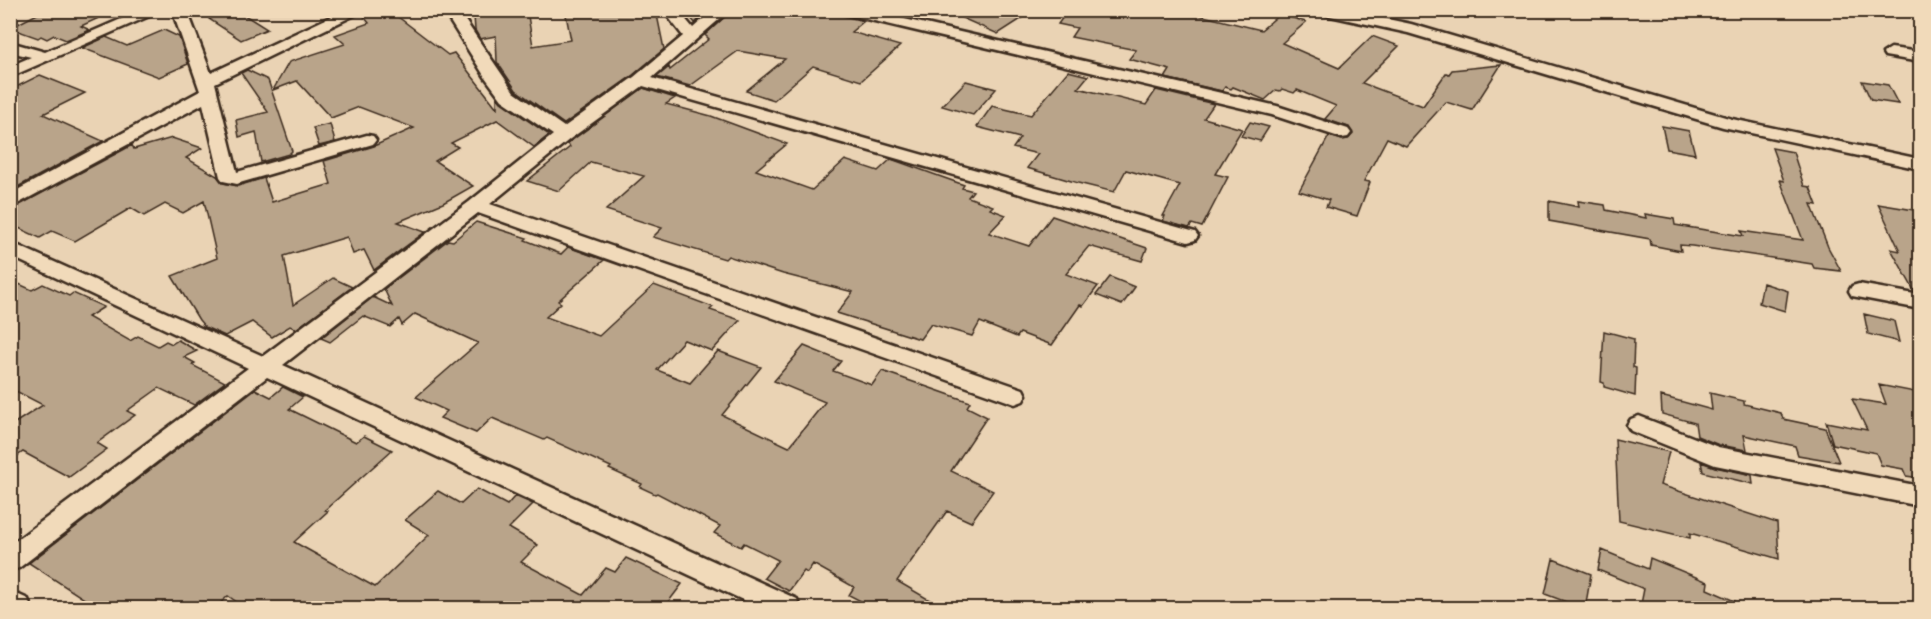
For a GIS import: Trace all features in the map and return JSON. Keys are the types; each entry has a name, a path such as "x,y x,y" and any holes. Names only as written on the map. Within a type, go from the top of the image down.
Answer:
{"street":[{"path":"10,72 43,56 156,10"},
{"path":"179,10 207,88 229,177 367,140"},
{"path":"10,201 207,88 358,10"},
{"path":"450,10 493,77 508,96 564,135"},
{"path":"670,10 691,35"},
{"path":"10,560 476,206 564,135 640,80 723,10"},
{"path":"845,10 1277,111 1342,134"},
{"path":"1321,10 1411,29 1729,123 1920,164"},
{"path":"10,47 43,56"},
{"path":"1891,53 1920,57"},
{"path":"640,80 1188,236"},
{"path":"476,206 1015,395"},
{"path":"10,248 787,609"},
{"path":"1859,291 1920,302"},
{"path":"1639,425 1715,456 1920,496"},
{"path":"10,603 18,609"}],"building":[{"path":"45,10 116,10 81,26 90,30 66,40 54,35 47,39 41,36 38,38 10,28"},
{"path":"367,10 389,10 448,55 454,53 497,108 497,97 549,135 534,147 497,120 451,143 458,147 435,161 473,186 443,203 398,222 425,232 374,270 364,250 353,254 347,237 284,256 293,305 333,278 352,287 296,329 290,326 272,337 252,322 225,336 205,327 199,320 172,276 217,258 204,201 183,213 165,204 144,216 131,208 75,241 52,231 40,238 10,224 10,210 132,145 134,149 172,138 202,148 186,158 217,176 223,183 238,186 264,178 272,202 331,184 324,161 374,146 414,128 359,107 331,118 297,81 273,90 289,62 345,44 335,35 369,23 362,14"},
{"path":"527,10 533,46 571,40 565,10 656,10 664,49 633,75 564,124 516,90 497,62 496,36 480,39 475,30 474,16"},
{"path":"684,10 709,10 695,23"},
{"path":"732,10 835,10 844,16 864,21 851,32 900,46 861,81 813,66 774,100 746,91 785,59 738,51 690,86 657,77 669,67 670,70 709,39 705,35"},
{"path":"944,10 1035,10 998,34"},
{"path":"1068,10 1201,10 1199,15 1261,30 1280,14 1306,22 1282,43 1339,68 1372,36 1399,46 1362,83 1423,106 1446,73 1449,74 1452,70 1501,65 1472,110 1446,102 1406,146 1387,138 1364,181 1370,182 1357,216 1326,207 1329,200 1299,191 1329,136 1342,140 1348,139 1353,134 1349,127 1325,119 1336,106 1297,90 1294,93 1282,89 1276,90 1265,100 1233,87 1231,89 1225,87 1222,91 1165,78 1170,70 1129,59 1136,50 1071,37 1077,28 1058,24"},
{"path":"230,11 238,16 243,14 267,29 241,40 209,19"},
{"path":"164,30 179,37 188,64 159,77 82,48 106,37 127,46"},
{"path":"247,70 268,80 292,151 289,154 261,162 256,132 239,137 236,120 268,112 241,73"},
{"path":"1068,71 1088,76 1078,88 1146,105 1156,90 1214,104 1204,118 1242,129 1215,174 1228,177 1202,227 1192,224 1189,228 1163,221 1165,216 1163,216 1180,185 1126,170 1114,192 1078,183 1027,168 1038,154 1013,148 1020,138 977,127 992,106 1031,115"},
{"path":"40,75 85,93 43,114 103,141 10,191 10,90"},
{"path":"966,81 996,89 973,115 942,106"},
{"path":"1862,81 1888,85 1898,104 1871,100"},
{"path":"643,88 675,98 666,104 711,116 787,144 756,170 812,190 845,160 878,171 891,159 964,185 962,188 973,191 968,197 993,206 990,209 1006,215 989,233 1029,246 1052,216 1147,248 1142,261 1089,246 1066,274 1098,286 1083,306 1080,305 1052,345 1020,333 1017,337 980,322 972,336 931,324 920,339 837,313 853,292 783,274 728,256 725,259 653,237 662,228 606,210 644,176 591,162 559,191 527,181 570,147 568,143"},
{"path":"1250,122 1269,127 1260,141 1241,136"},
{"path":"330,124 335,142 319,146 313,128"},
{"path":"1662,126 1689,131 1695,154 1667,149"},
{"path":"1772,148 1793,152 1804,186 1810,187 1817,205 1811,204 1828,247 1841,271 1814,268 1812,264 1692,246 1680,245 1681,251 1651,245 1650,239 1549,221 1549,201 1579,207 1578,201 1605,205 1606,210 1646,218 1645,214 1674,219 1675,225 1743,236 1741,231 1803,240 1780,180 1784,181"},
{"path":"1878,204 1920,211 1920,293 1915,292 1891,249 1900,251"},
{"path":"476,222 527,238 525,240 561,254 568,247 604,260 558,301 561,303 546,317 599,336 654,285 713,307 710,310 740,320 712,351 684,340 657,370 690,383 718,351 761,367 722,415 789,447 825,402 774,381 804,346 841,361 833,371 872,385 882,371 970,402 967,407 987,417 951,471 993,491 971,522 947,511 897,581 945,609 876,609 849,595 854,587 813,564 807,573 804,571 789,591 764,578 778,560 744,543 741,547 714,533 720,526 657,493 640,487 642,484 609,469 611,467 547,438 544,440 492,418 476,433 440,418 447,411 416,397 478,343 415,314 402,325 399,319 390,327 363,316 330,342 321,338 373,297 392,306 384,289 448,240 453,241"},
{"path":"1110,277 1135,287 1122,305 1096,295"},
{"path":"10,280 32,290 43,284 69,296 73,293 104,307 88,317 130,341 138,336 158,346 166,341 172,344 178,340 197,351 184,357 195,363 192,365 225,382 194,405 159,388 127,411 135,415 97,443 107,449 69,477 23,452 10,461 10,426 43,405 10,388"},
{"path":"1763,283 1788,291 1785,311 1759,303"},
{"path":"1864,314 1894,321 1899,342 1868,334"},
{"path":"1604,331 1634,339 1635,396 1604,387 1604,383 1601,382"},
{"path":"1879,385 1920,393 1920,478 1906,476 1903,469 1881,465 1876,453 1833,444 1826,422 1867,430 1852,399 1886,404"},
{"path":"283,387 303,397 289,409 356,442 364,436 392,450 325,510 328,511 294,542 375,587 429,535 405,520 438,491 461,504 477,489 507,505 515,496 533,504 509,528 538,545 521,562 583,595 606,568 615,572 626,558 682,584 663,609 247,609 228,596 214,609 75,609 86,600 29,563 255,389 271,397"},
{"path":"1710,393 1781,413 1783,419 1825,428 1839,462 1798,455 1795,446 1744,435 1747,450 1719,445 1697,436 1695,423 1662,414 1661,396 1712,410"},
{"path":"1615,439 1669,452 1660,485 1777,523 1779,559 1690,533 1690,538 1619,521"},
{"path":"1701,462 1752,475 1753,484 1703,472"},
{"path":"1602,550 1648,569 1650,558 1708,582 1707,589 1753,609 1652,609 1641,604 1644,589 1598,570"},
{"path":"1553,559 1591,574 1585,609 1545,594"}]}
